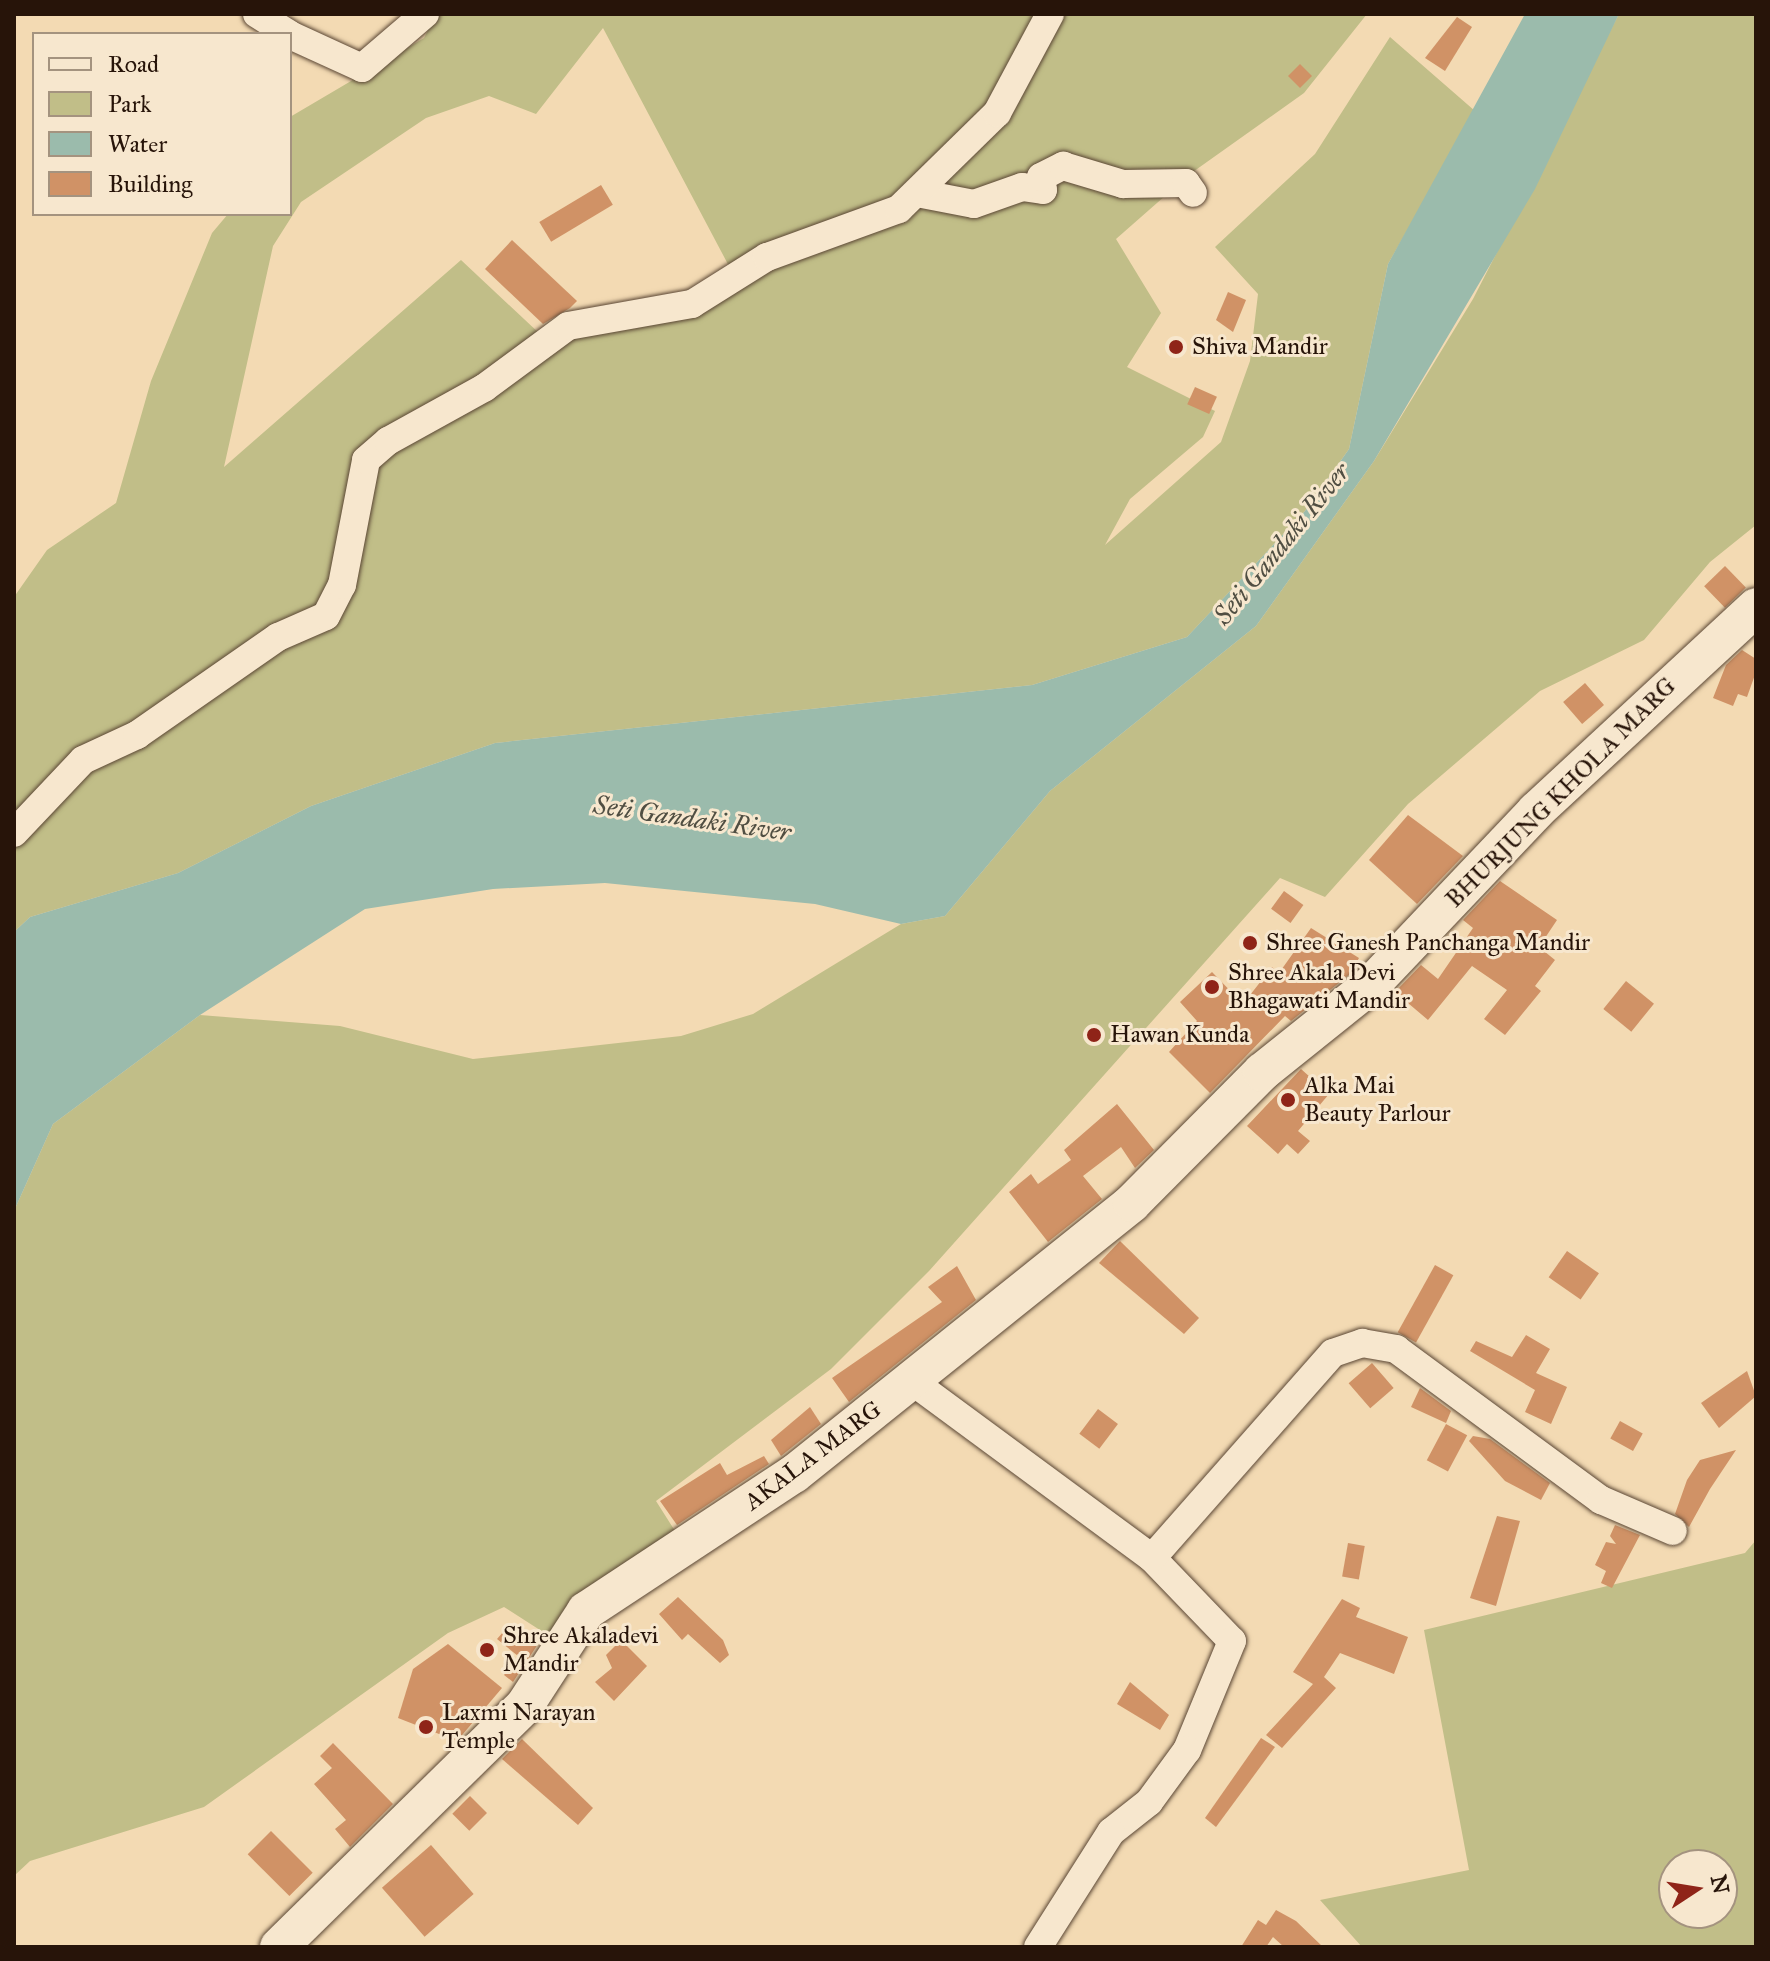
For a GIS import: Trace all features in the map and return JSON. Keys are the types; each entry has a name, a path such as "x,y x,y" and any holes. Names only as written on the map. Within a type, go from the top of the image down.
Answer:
{"main road":[{"name":"BHURJUNG KHOLA MARG","path":"1372,984 1536,811 1756,607"},
{"name":"AKALA MARG","path":"279,1947 525,1705 586,1611 676,1557 912,1381 1132,1203 1262,1072 1372,984"}],"street":[{"path":"257,14 287,32"},
{"path":"292,35 362,68 425,14"},
{"path":"14,833 83,760 137,735 278,637 326,616 342,585 366,460 388,441 484,388 568,326 716,296 767,257 899,209 997,113 1050,14"},
{"path":"917,193 974,204 1022,187 1043,190 1041,177 1063,166 1123,184 1186,183 1193,193"},
{"path":"1152,1558 1333,1353 1362,1343 1396,1349 1601,1500 1673,1531"},
{"path":"912,1381 1152,1558 1232,1641 1187,1750 1149,1802 1111,1832 1038,1947"}],"green space":[{"path":"436,14 1367,14 1304,93 1190,174 1116,239 1161,313 1127,367 1215,411 1203,437 1130,499 1105,545 1221,442 1250,361 1258,294 1215,247 1315,154 1390,37 1475,111 1388,264 1349,449 1305,511 1187,637 1032,685 495,743 311,806 178,873 30,917 14,932 14,597 47,550 116,503 151,381 212,233 226,216 292,216 292,116 424,38","holes":["603,28 740,287 584,330 556,349 461,260 224,467 273,246 301,202 426,118 489,96 536,114"]},
{"path":"1619,14 1756,14 1756,525 1710,562 1644,640 1540,691 1408,804 1325,897 1280,878 929,1271 831,1369 656,1501 682,1542 557,1641 504,1607 448,1633 204,1807 30,1861 14,1876 14,1211 53,1124 200,1015 340,1026 473,1059 681,1036 753,1014 901,924 945,916 1050,791 1256,626 1374,461 1473,299"},
{"path":"1756,1540 1756,1947 1362,1947 1320,1900 1469,1870 1424,1630 1745,1553"}],"water":[{"name":"Seti Gandaki River","path":"1525,14 1619,14 1535,189 1374,461 1256,626 1050,791 945,916 901,924 815,904 605,883 493,889 365,909 200,1015 53,1124 14,1211 14,932 30,917 178,873 311,806 495,743 1032,685 1187,637 1305,511 1349,449 1388,264"}],"building":[{"path":"1457,17 1472,27 1445,71 1425,58"},
{"path":"1300,64 1312,76 1300,88 1288,76"},
{"path":"601,185 613,205 551,242 539,222"},
{"path":"512,240 577,301 543,324 485,269"},
{"path":"1228,292 1246,300 1233,332 1216,320"},
{"path":"1195,387 1217,397 1209,414 1187,404"},
{"path":"1725,566 1746,588 1725,608 1704,586"},
{"path":"1742,650 1756,659 1756,672 1747,697 1738,694 1733,706 1713,698 1726,665"},
{"path":"1585,683 1604,705 1582,724 1563,702"},
{"path":"1408,815 1463,856 1417,904 1369,860"},
{"path":"1500,881 1557,920 1539,947 1555,960 1535,986 1541,991 1505,1035 1484,1019 1507,990 1472,966 1428,1020 1395,992 1421,965 1438,979 1473,928 1463,920"},
{"path":"1284,891 1303,905 1290,923 1271,909"},
{"path":"1311,928 1359,958 1350,974 1291,1021 1285,1016 1210,1093 1169,1052 1197,1021 1180,1002 1212,972 1243,1004 1272,967 1279,973"},
{"path":"1626,981 1654,1004 1631,1032 1603,1009"},
{"path":"1301,1069 1329,1094 1298,1131 1310,1141 1298,1154 1287,1144 1278,1154 1247,1126"},
{"path":"1117,1104 1154,1150 1135,1168 1121,1147 1083,1176 1102,1199 1048,1242 1009,1192 1031,1174 1038,1184 1071,1160 1064,1150"},
{"path":"1120,1241 1199,1318 1184,1334 1099,1263"},
{"path":"1567,1251 1599,1273 1581,1300 1549,1277"},
{"path":"1435,1265 1453,1275 1416,1343 1398,1332"},
{"path":"957,1266 976,1300 849,1402 832,1378 942,1302 928,1287"},
{"path":"1526,1335 1550,1349 1536,1373 1567,1387 1551,1424 1525,1412 1535,1390 1470,1351 1476,1341 1512,1357"},
{"path":"1372,1363 1394,1388 1370,1408 1349,1383"},
{"path":"1747,1371 1756,1396 1719,1428 1701,1403"},
{"path":"1420,1388 1451,1411 1446,1423 1411,1407"},
{"path":"810,1407 821,1424 781,1456 771,1440"},
{"path":"1098,1409 1118,1424 1099,1449 1079,1434"},
{"path":"1620,1421 1643,1434 1633,1451 1610,1438"},
{"path":"1446,1424 1467,1435 1448,1471 1427,1460"},
{"path":"1473,1436 1490,1439 1550,1483 1541,1500 1505,1481 1469,1441"},
{"path":"1736,1450 1689,1527 1675,1514 1687,1480 1700,1460"},
{"path":"764,1456 769,1464 677,1525 660,1501 720,1463 727,1475"},
{"path":"1497,1516 1520,1521 1496,1606 1470,1598"},
{"path":"1615,1525 1640,1535 1612,1588 1601,1583 1606,1571 1595,1565 1606,1542 1616,1544 1610,1536"},
{"path":"1348,1543 1365,1546 1359,1579 1342,1576"},
{"path":"678,1597 723,1640 729,1655 720,1663 688,1634 682,1640 659,1614"},
{"path":"1342,1599 1360,1608 1356,1617 1408,1637 1394,1674 1340,1653 1324,1677 1336,1688 1282,1748 1266,1735 1313,1684 1293,1672"},
{"path":"510,1624 538,1644 513,1682 504,1675 518,1656 497,1639"},
{"path":"621,1640 647,1666 614,1701 595,1682 612,1668 606,1655"},
{"path":"448,1644 502,1688 457,1741 398,1718 413,1669"},
{"path":"1130,1682 1169,1715 1160,1730 1117,1704"},
{"path":"1261,1738 1275,1747 1216,1827 1205,1818"},
{"path":"522,1739 593,1808 578,1825 502,1759"},
{"path":"333,1743 393,1804 350,1847 335,1829 346,1820 314,1784 332,1768 320,1756"},
{"path":"470,1796 487,1813 469,1831 452,1814"},
{"path":"271,1831 313,1873 289,1896 248,1854"},
{"path":"431,1845 474,1894 425,1937 382,1888"},
{"path":"1276,1910 1296,1921 1323,1947 1284,1947 1273,1937 1266,1947 1241,1947 1258,1920 1266,1925"}],"place":[{"name":"Shiva Mandir","path":"1176,347"},
{"name":"Shree Ganesh Panchanga Mandir","path":"1250,943"},
{"name":"Shree Akala Devi Bhagawati Mandir","path":"1212,987"},
{"name":"Hawan Kunda","path":"1094,1035"},
{"name":"Alka Mai Beauty Parlour","path":"1288,1100"},
{"name":"Shree Akaladevi Mandir","path":"487,1650"},
{"name":"Laxmi Narayan Temple","path":"426,1727"}]}
